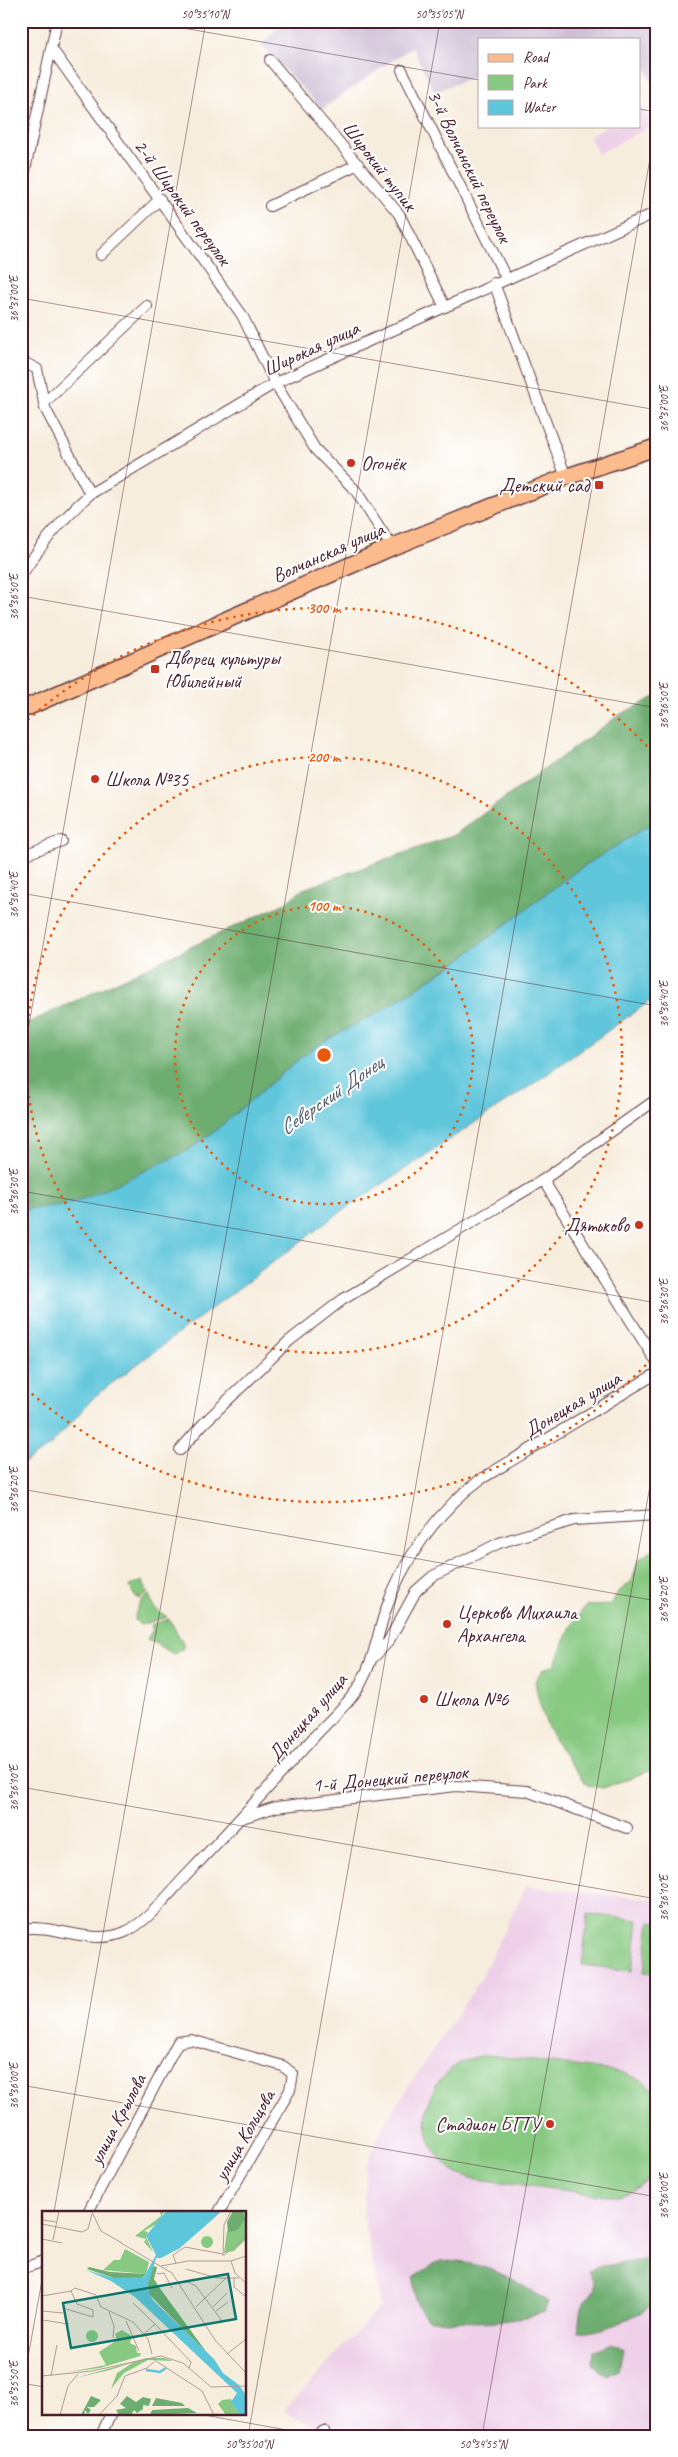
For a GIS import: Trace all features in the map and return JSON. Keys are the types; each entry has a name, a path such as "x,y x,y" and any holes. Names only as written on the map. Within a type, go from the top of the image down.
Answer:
{"main road":[{"name":"Волчанская улица","path":"21,710 392,547 566,476 657,447"}],"street":[{"path":"21,188 57,21"},
{"name":"2-й Широкий переулок","path":"51,48 242,315 275,382 316,449 356,492 392,547"},
{"name":"Широкий тупик","path":"270,60 399,214 444,305"},
{"name":"3-й Волчанский переулок","path":"402,70 506,278"},
{"path":"270,206 358,164"},
{"path":"101,254 160,199"},
{"name":"Широкая улица","path":"21,576 31,560 68,513 90,494 275,382 444,305 657,212"},
{"path":"494,283 566,476"},
{"path":"44,402 147,306"},
{"path":"21,361 37,369 44,402 90,494"},
{"path":"21,856 61,841"},
{"path":"180,1450 204,1423 289,1342 342,1300 543,1180 657,1099"},
{"path":"543,1180 657,1363"},
{"name":"Донецкая улица","path":"21,1929 33,1927 56,1929 98,1937 108,1937 126,1932 151,1913 241,1819 360,1686 373,1659 385,1612 410,1558 460,1494 481,1479 657,1373"},
{"path":"373,1659 388,1642 416,1591 432,1576 499,1543 574,1520 657,1515"},
{"name":"1-й Донецкий переулок","path":"241,1819 285,1806 456,1786 527,1790 627,1828"},
{"name":"улица Кольцова","path":"178,2042 191,2040 283,2066 293,2074 290,2090 221,2211"},
{"name":"улица Крылова","path":"89,2211 178,2042"},
{"path":"21,2269 42,2262"},
{"path":"101,2436 110,2414"}],"shaded area":[{"path":"285,21 657,21 657,95 647,71 640,67 640,38 478,38 478,74 435,92 412,47 322,109 261,45"},
{"path":"644,107 653,125 598,154 589,136 603,128 640,128 640,109"},
{"path":"526,1886 657,1900 657,2436 326,2436 323,2431 284,2411 381,2306 363,2215 366,2166 385,2122 480,1980"}],"green space":[{"path":"657,696 657,820 572,874 458,961 383,1010 326,1040 300,1058 215,1131 187,1151 89,1197 61,1205 21,1210 21,1026 285,903 303,889 454,835 619,715"},
{"path":"653,1549 657,1550 657,1768 603,1788 587,1785 560,1748 547,1725 538,1698 535,1681 543,1669 555,1665 568,1634 586,1606 611,1605 618,1592 632,1581 638,1561"},
{"path":"143,1581 148,1593 140,1599 134,1595 130,1586"},
{"path":"149,1595 154,1608 167,1617 140,1625 135,1620 137,1609"},
{"path":"169,1619 183,1643 183,1648 174,1654 147,1639 153,1630 151,1625"},
{"path":"588,1914 638,1920 632,1971 582,1965"},
{"path":"650,1921 657,1922 657,1973 644,1972"},
{"name":"Стадион БГТУ","path":"488,2055 621,2072 642,2080 657,2093 657,2172 634,2190 614,2196 606,2196 471,2178 449,2167 434,2150 427,2131 427,2110 433,2091 446,2074 464,2061"},
{"path":"657,2258 657,2302 630,2318 607,2327 587,2332 578,2332 581,2308 594,2289 594,2284 588,2271 595,2267"},
{"path":"440,2261 471,2264 497,2272 548,2302 544,2312 501,2321 430,2320 421,2311 416,2301 414,2295 415,2276"},
{"path":"611,2344 623,2348 619,2370 609,2376 599,2371 592,2363 593,2350"}],"water":[{"name":"Северский Донец","path":"657,820 657,996 533,1084 336,1215 95,1396 49,1447 21,1465 21,1210 61,1205 89,1197 187,1151 215,1131 300,1058 326,1040 383,1010 458,961 572,874"}],"place":[{"name":"Огонёк","path":"351,463"},
{"name":"Детский сад","path":"599,485"},
{"name":"Дворец культуры Юбилейный","path":"155,669"},
{"name":"Школа №35","path":"95,779"},
{"name":"Дятьково","path":"639,1225"},
{"name":"Церковь Михаила Архангела","path":"447,1624"},
{"name":"Школа №6","path":"424,1699"},
{"name":"Стадион БГТУ","path":"550,2124"}]}
